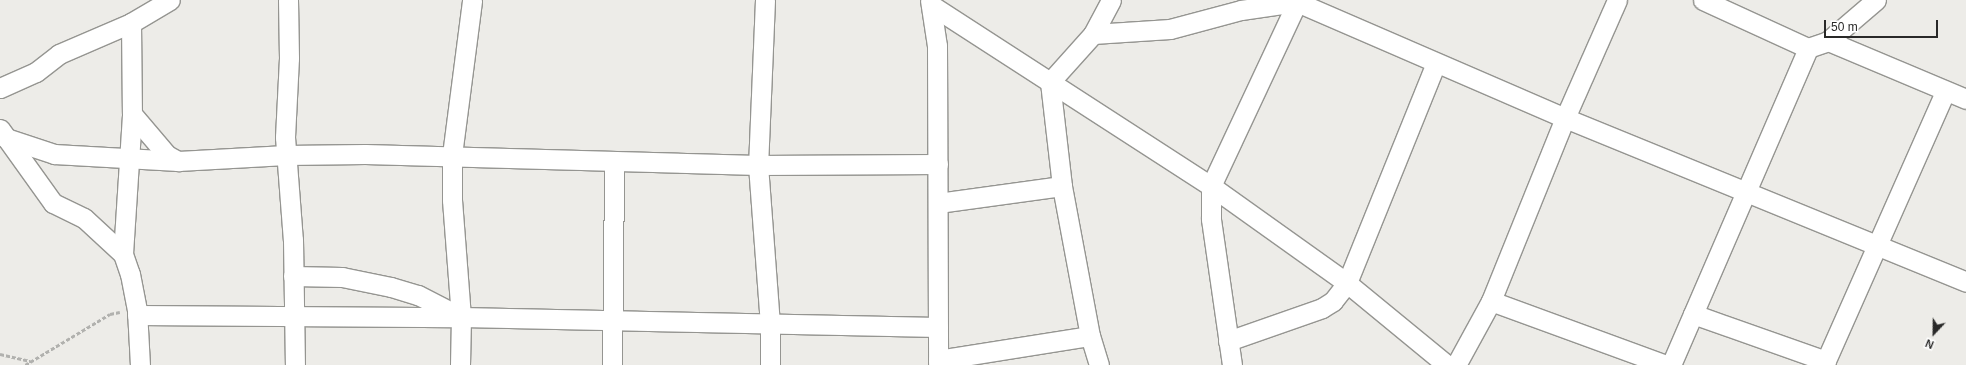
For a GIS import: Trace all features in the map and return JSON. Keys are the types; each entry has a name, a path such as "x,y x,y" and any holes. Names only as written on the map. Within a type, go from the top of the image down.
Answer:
{"street":[{"path":"288,0 289,58 286,155 293,276 295,365"},
{"path":"460,365 461,317 452,200 452,155 472,0"},
{"path":"765,0 758,165 770,324 770,365"},
{"path":"1099,365 1090,336 1062,186 1050,82 1093,34 1112,0"},
{"path":"1456,365 1491,301 1565,118 1617,0"},
{"path":"1703,0 1808,48 1828,41 1876,0"},
{"path":"0,88 36,72 59,54 131,23 167,1"},
{"path":"1093,34 1170,29 1238,5 1298,1 1436,63 1565,118 1966,282"},
{"path":"1232,365 1211,220 1211,186 1298,1"},
{"path":"930,2 1211,186 1347,282 1447,365"},
{"path":"930,2 937,46 938,363 1090,336"},
{"path":"131,23 132,114 123,254 130,274 137,312 140,365"},
{"path":"1828,41 1945,92 1966,99"},
{"path":"1671,365 1808,48"},
{"path":"1228,341 1322,308 1333,301 1347,282 1436,63"},
{"path":"1692,314 1825,363 1945,92"},
{"path":"132,114 166,155 178,161"},
{"path":"3,133 54,154 129,160 178,161 286,155 452,155 758,165 938,164"},
{"path":"3,133 52,203 84,218 123,254"},
{"path":"612,365 614,161"},
{"path":"938,203 1062,186"},
{"path":"293,276 342,277 391,287 418,295 461,317"},
{"path":"1491,301 1666,365"},
{"path":"137,312 938,327"}],"path":[{"path":"25,365 110,314 137,312"},
{"path":"0,354 30,361"}]}
